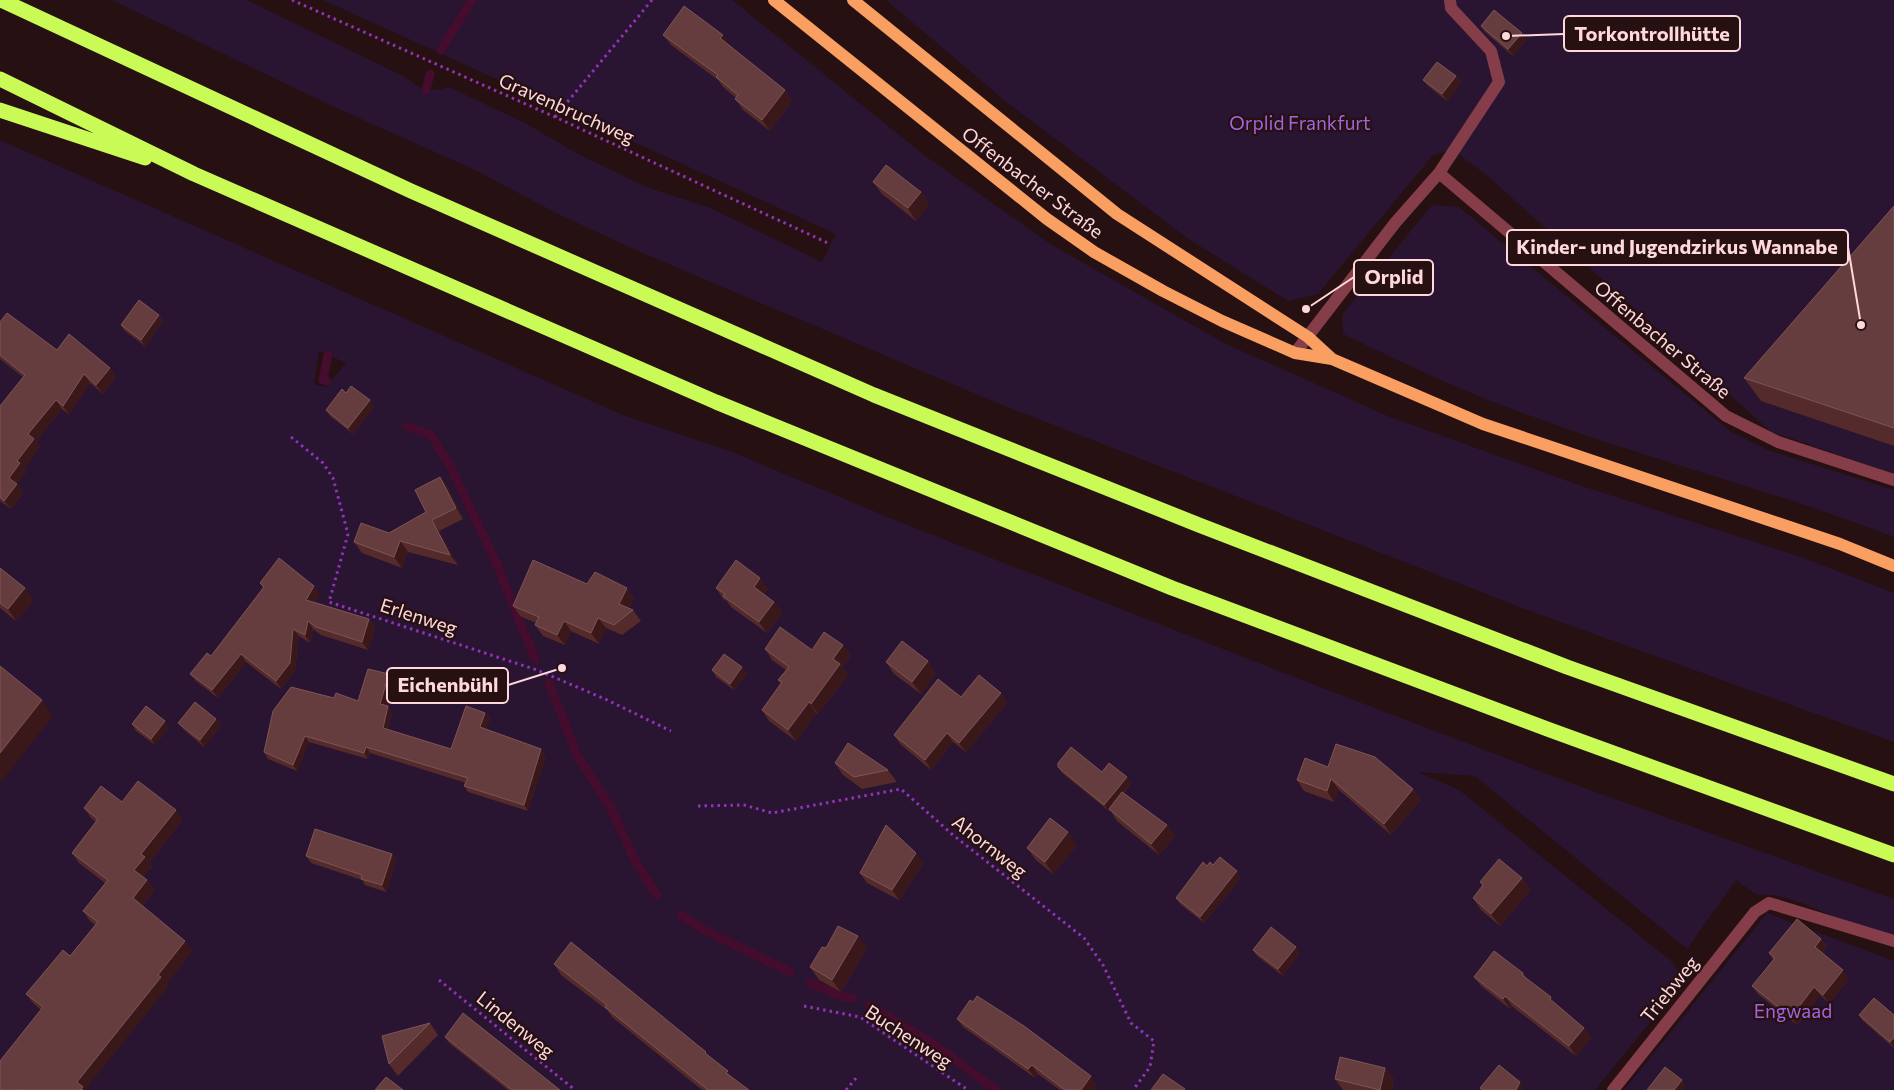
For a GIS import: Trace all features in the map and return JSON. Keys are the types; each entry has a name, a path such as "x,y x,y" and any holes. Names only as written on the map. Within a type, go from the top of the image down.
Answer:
{"highway":[{"path":"2,1 411,191 874,395 1200,525 1568,667 1894,784"},
{"path":"0,80 194,174 716,402 1172,588 1550,730 1894,856"},
{"path":"0,110 194,174"}],"main road":[{"name":"Offenbacher Straße","path":"774,0 1012,192 1094,252 1222,321 1295,353 1332,359 1483,424 1840,544 1894,566"},
{"name":"Offenbacher Straße","path":"853,0 1117,214 1308,337 1332,359"}],"street":[{"path":"1295,353 1395,224 1439,173 1500,82 1491,51 1451,8 1450,0"},
{"name":"Offenbacher Straße","path":"1439,173 1726,416 1778,442 1894,480"},
{"name":"Triebweg","path":"1612,1090 1755,912 1769,903 1894,941"}],"path":[{"name":"Gravenbruchweg","path":"292,0 555,117 828,243"},
{"path":"555,117 652,0"},
{"name":"Erlenweg","path":"291,437 323,463 333,478 348,534 329,602 537,670 605,699 672,731"},
{"name":"Ahornweg","path":"698,806 744,805 772,813 901,789 953,835 1084,938 1103,965 1131,1023 1154,1041 1150,1067 1133,1090"},
{"name":"Lindenweg","path":"439,980 575,1090"},
{"name":"Buchenweg","path":"804,1006 860,1017 968,1090"},
{"path":"846,1090 857,1077"}],"green space":[{"path":"112,0 247,0 405,77 420,87 436,90 449,87 527,124 576,153 646,187 708,207 822,262 836,234 323,0 732,0 924,155 1052,245 1226,344 1390,417 1573,483 1801,557 1894,593 1894,742 1525,609 995,402 640,252 558,214 475,170 332,106"},
{"name":"Orplid Frankfurt","path":"886,0 1894,0 1894,474 1770,431 1489,177 1453,150 1433,155 1318,294 1288,301 1187,238 1010,105"},
{"path":"0,140 623,415 732,452 900,522 1307,682 1576,785 1894,899 1894,935 1851,923 1791,899 1757,895 1736,880 1687,949 1475,776 1418,772 1459,790 1671,961 1683,977 1682,983 1595,1090 0,1090","holes":["319,351 346,363 326,387 314,384"]},
{"path":"1432,205 1459,207 1731,432 1768,450 1894,490 1894,537 1850,520 1624,448 1509,408 1437,378 1343,334 1342,315"},
{"name":"Engwaad","path":"1767,913 1894,961 1894,1090 1624,1090"}],"building":[{"path":"684,6 723,35 720,38 785,90 762,120 735,99 738,95 716,77 718,75 663,35"},
{"path":"1494,10 1522,33 1508,49 1481,26"},
{"path":"1437,62 1456,76 1442,94 1423,80"},
{"path":"886,165 921,192 908,208 873,182"},
{"path":"1894,206 1894,428 1744,378"},
{"path":"139,300 159,315 141,340 121,325"},
{"path":"7,313 57,350 69,334 110,368 96,385 84,374 63,406 56,400 28,434 34,439 17,461 20,463 9,478 17,484 4,501 0,497 0,406 25,375 0,355 0,322"},
{"path":"351,386 370,400 348,428 326,410 342,389 346,393"},
{"path":"440,477 456,508 432,520 450,555 400,541 394,557 354,542 361,523 389,533 426,512 415,490"},
{"path":"279,558 314,586 306,600 369,619 362,642 316,627 308,621 305,635 293,629 290,663 276,681 241,654 212,690 190,674 207,653 211,656 264,587 260,583"},
{"path":"533,560 587,584 595,572 627,588 619,604 633,610 614,625 598,618 591,633 564,621 557,635 535,625 539,617 513,606"},
{"path":"736,560 760,578 754,587 774,602 759,622 723,596 725,594 716,588"},
{"path":"0,568 25,588 8,609 0,603"},
{"path":"780,627 812,650 824,632 843,645 833,659 840,664 811,704 809,702 788,730 762,710 782,682 778,680 789,667 765,649"},
{"path":"902,641 928,661 912,682 886,662"},
{"path":"724,654 742,667 730,684 712,670"},
{"path":"0,666 42,700 0,753"},
{"path":"368,669 389,674 380,704 388,706 383,728 451,749 466,706 485,713 480,727 541,749 524,805 464,786 468,778 366,747 364,753 305,736 293,765 264,752 273,711 291,687 334,698 336,693 358,701"},
{"path":"979,675 1001,693 959,743 947,733 925,760 894,735 938,679 961,697"},
{"path":"195,702 216,719 200,740 178,723"},
{"path":"146,706 165,721 151,739 132,724"},
{"path":"848,743 888,770 854,777 835,763"},
{"path":"1336,744 1375,757 1413,789 1384,824 1331,779 1327,791 1297,780 1305,758 1328,767"},
{"path":"1071,747 1102,772 1109,763 1127,777 1104,805 1058,767 1058,763"},
{"path":"138,781 176,810 141,854 145,857 134,870 147,880 133,898 185,941 158,975 161,977 77,1082 83,1087 81,1089 83,1090 0,1090 0,1061 43,1007 26,994 63,950 70,956 98,922 83,911 108,880 72,853 98,819 84,808 101,786 122,802"},
{"path":"1122,792 1167,825 1151,844 1109,809"},
{"path":"1050,818 1068,832 1045,862 1027,848"},
{"path":"886,825 916,853 892,890 860,873"},
{"path":"315,829 392,854 382,885 361,879 362,875 306,856"},
{"path":"1220,857 1237,871 1200,917 1176,898 1203,862 1207,866 1210,862 1213,865"},
{"path":"1499,859 1522,878 1491,914 1473,898 1483,885 1480,882"},
{"path":"1797,919 1821,939 1815,947 1843,970 1823,995 1814,987 1791,1017 1752,986 1775,958 1769,953"},
{"path":"838,926 858,936 832,980 810,967 822,947 826,948"},
{"path":"1271,927 1296,947 1278,969 1253,950"},
{"path":"571,942 706,1052 728,1071 726,1073 749,1090 708,1090 605,1007 607,1005 554,964"},
{"path":"1494,951 1523,973 1522,975 1551,997 1550,999 1584,1028 1569,1046 1505,996 1503,999 1474,977"},
{"path":"977,996 1024,1026 1091,1076 1081,1090 1065,1090 1032,1065 1028,1069 957,1019 970,1000 973,1002"},
{"path":"1874,998 1894,1015 1894,1038 1890,1042 1859,1015"},
{"path":"463,1013 560,1090 512,1090 445,1037"},
{"path":"430,1023 389,1064 382,1036"},
{"path":"1340,1057 1385,1068 1380,1090 1335,1079"},
{"path":"1499,1065 1520,1082 1516,1090 1482,1090 1480,1088"},
{"path":"1665,1067 1682,1080 1674,1090 1647,1090"},
{"path":"1163,1074 1185,1089 1151,1090"},
{"path":"386,1077 403,1090 375,1090"}],"waterway":[{"path":"441,50 472,0"},
{"path":"426,90 430,74"},
{"path":"327,381 323,380 328,355"},
{"path":"407,426 431,435 451,468 496,562 535,659"},
{"path":"549,683 577,755 609,805 638,866 657,895"},
{"path":"681,915 704,930 790,972"},
{"path":"810,983 843,997 853,998"},
{"path":"869,1005 928,1040 996,1090"}],"place":[{"name":"Torkontrollhütte","path":"1506,36"},
{"name":"Orplid","path":"1306,309"},
{"name":"Kinder- und Jugendzirkus Wannabe","path":"1861,325"},
{"name":"Eichenbühl","path":"562,668"}]}
